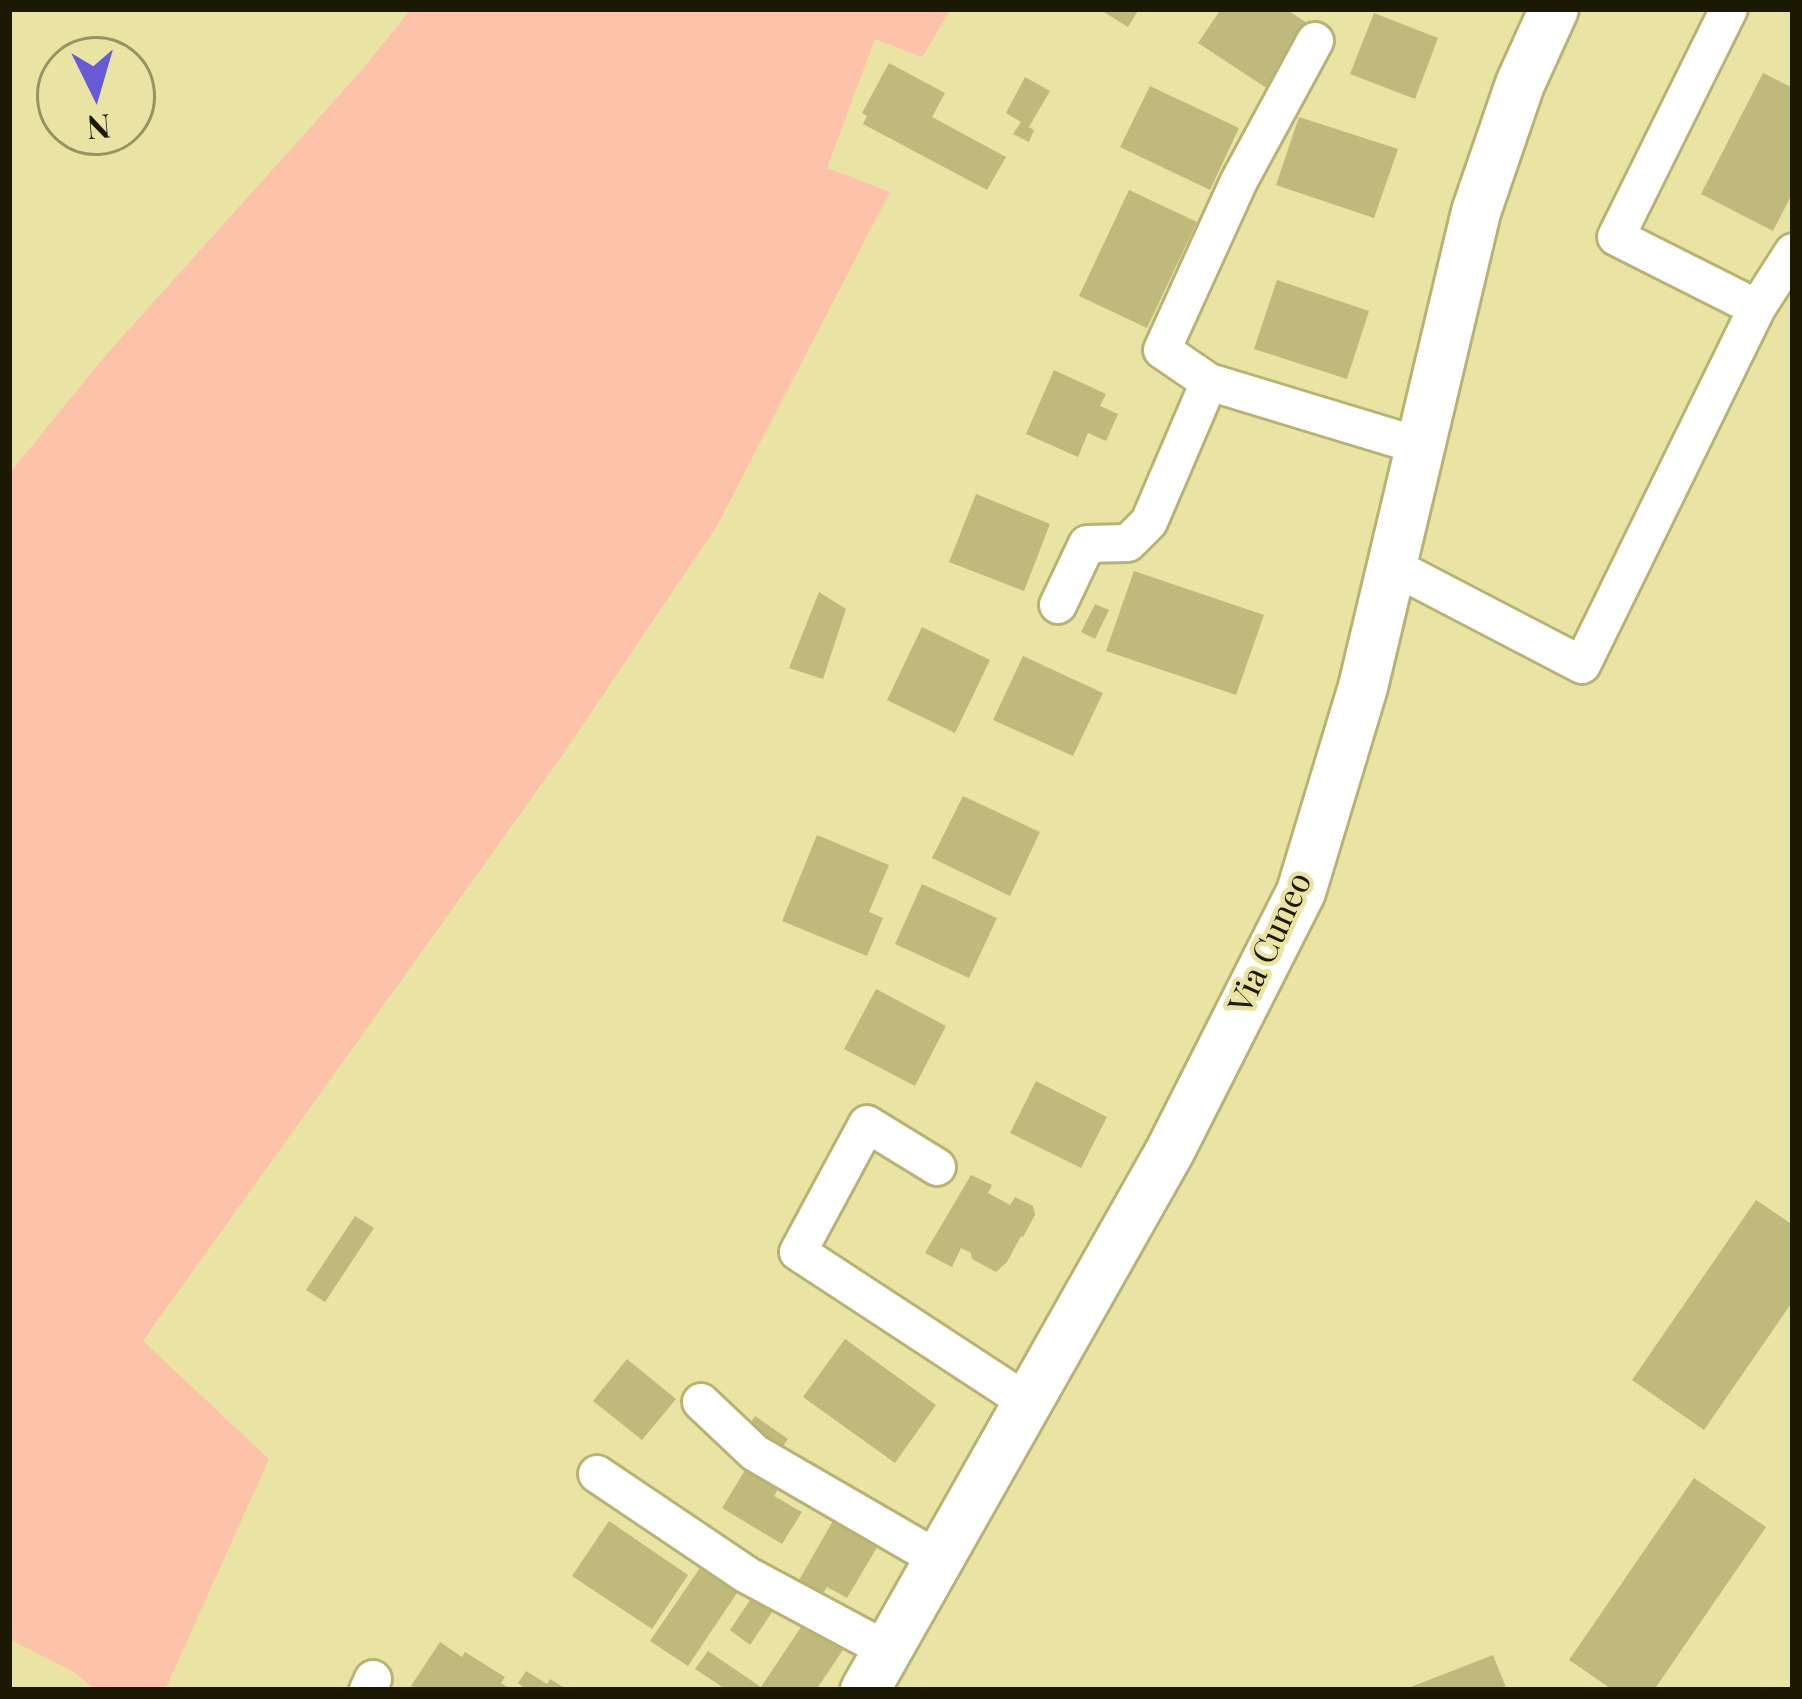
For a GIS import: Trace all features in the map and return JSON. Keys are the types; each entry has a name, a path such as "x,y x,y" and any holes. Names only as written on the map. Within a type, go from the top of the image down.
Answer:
{"main road":[{"name":"Via Cuneo","path":"876,1670 1170,1151 1301,892 1363,687 1476,212 1520,84 1554,9"}],"street":[{"path":"1729,9 1616,237 1757,308"},
{"path":"1315,41 1239,181 1162,350 1209,382 1420,446"},
{"path":"1392,566 1582,665 1757,308 1793,252"},
{"path":"1058,605 1087,544 1128,543 1149,522 1209,382"},
{"path":"937,1167 867,1124 798,1252 1027,1402"},
{"path":"701,1402 755,1453 938,1558"},
{"name":"Via Cuneo","path":"597,1474 876,1670"}],"shaded area":[{"path":"411,9 951,9 922,57 875,39 827,168 890,192 717,526 561,757 143,1341 269,1459 165,1690 96,1690 74,1672 9,1639 9,474 106,355"}],"building":[{"path":"1099,9 1139,9 1128,27"},
{"path":"1221,9 1286,9 1310,25 1268,89 1198,43"},
{"path":"1374,13 1438,38 1415,99 1350,74"},
{"path":"889,63 945,93 932,117 1006,157 987,190 863,124 867,116 862,113"},
{"path":"1763,73 1793,88 1793,192 1773,231 1701,194"},
{"path":"1025,77 1050,91 1029,127 1034,130 1029,142 1013,134 1021,122 1006,113"},
{"path":"1150,86 1239,128 1210,190 1120,147"},
{"path":"1299,117 1398,149 1374,218 1276,185"},
{"path":"1129,190 1197,222 1147,328 1079,296"},
{"path":"1277,280 1369,311 1347,379 1254,349"},
{"path":"1054,370 1106,394 1100,406 1118,414 1106,441 1088,433 1078,457 1026,434"},
{"path":"976,494 1050,524 1024,591 949,562"},
{"path":"1134,571 1264,615 1236,695 1106,651"},
{"path":"819,592 846,609 823,679 789,668"},
{"path":"1095,604 1109,610 1095,639 1081,632"},
{"path":"922,627 990,660 955,733 887,700"},
{"path":"1023,656 1103,693 1073,756 993,720"},
{"path":"963,796 1040,832 1010,896 932,858"},
{"path":"817,835 889,865 869,912 883,918 867,956 782,921"},
{"path":"922,884 997,918 969,978 895,944"},
{"path":"876,989 946,1026 915,1086 844,1049"},
{"path":"1036,1081 1107,1117 1081,1168 1010,1133"},
{"path":"971,1175 992,1185 988,1193 1010,1205 1015,1197 1033,1206 1035,1215 1023,1237 996,1272 961,1248 952,1267 925,1253"},
{"path":"1756,1200 1793,1225 1793,1301 1704,1430 1632,1380"},
{"path":"355,1216 374,1228 325,1302 306,1290"},
{"path":"845,1339 936,1405 895,1463 803,1397"},
{"path":"627,1359 676,1399 642,1440 593,1401"},
{"path":"755,1416 788,1439 779,1452 747,1429"},
{"path":"750,1462 782,1482 774,1496 802,1512 782,1544 722,1508"},
{"path":"1694,1478 1766,1527 1654,1690 1613,1690 1569,1660"},
{"path":"834,1519 879,1544 847,1598 827,1587 822,1595 798,1582"},
{"path":"609,1521 688,1575 652,1629 572,1576"},
{"path":"704,1562 741,1587 688,1666 650,1641"},
{"path":"758,1588 778,1603 750,1645 730,1630"},
{"path":"805,1621 845,1647 816,1690 727,1690 695,1669 708,1651 761,1687"},
{"path":"440,1642 505,1677 501,1683 512,1690 418,1690 411,1686"},
{"path":"1493,1655 1507,1690 1403,1690"},
{"path":"526,1671 568,1690 522,1690 518,1683"}]}
